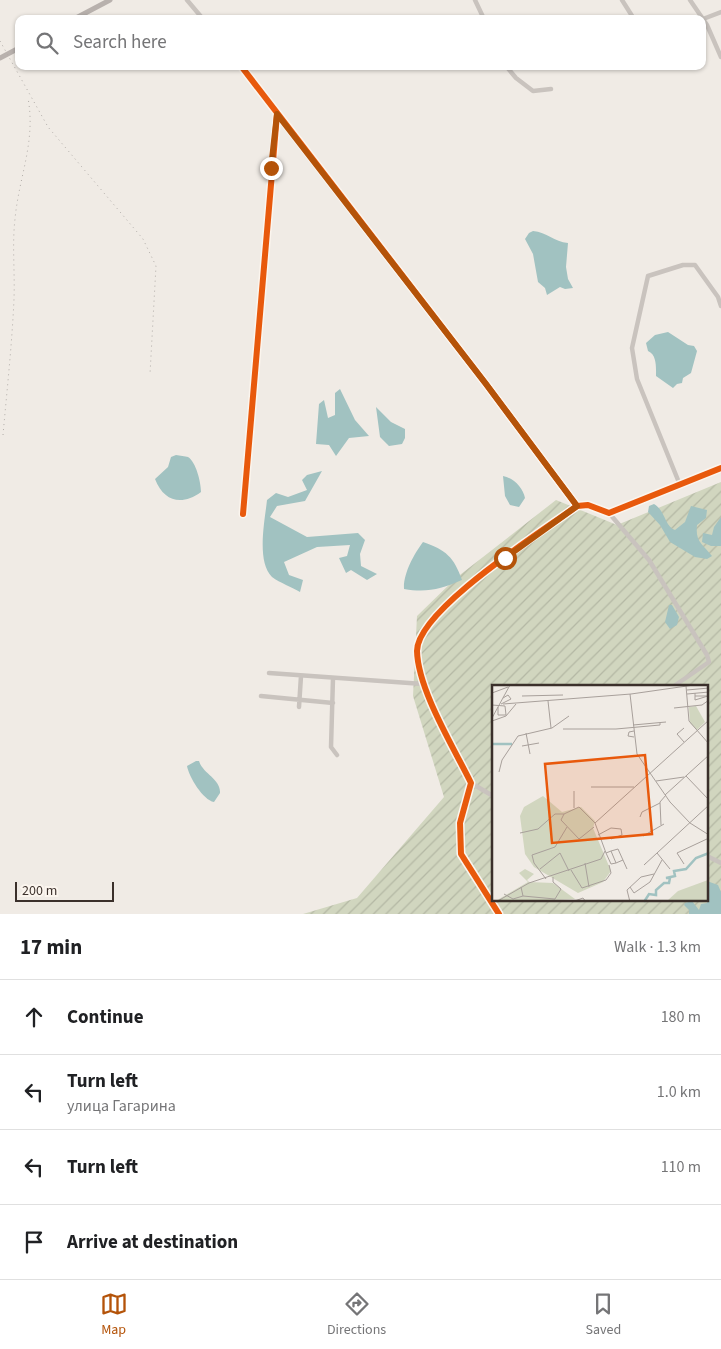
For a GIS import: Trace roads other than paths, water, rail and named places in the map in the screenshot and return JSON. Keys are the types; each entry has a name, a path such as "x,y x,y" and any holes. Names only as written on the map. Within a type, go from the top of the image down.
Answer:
{"main road":[{"path":"82,15 110,0"},
{"path":"0,58 15,50"}],"street":[{"path":"187,0 200,15"},
{"path":"475,0 482,15"},
{"path":"622,0 631,15"},
{"path":"690,0 700,15"},
{"path":"706,18 721,12"},
{"path":"706,25 721,57"},
{"path":"244,70 486,384 577,506"},
{"path":"509,70 516,78 533,91 551,89"},
{"path":"243,514 277,114"},
{"path":"680,485 637,380 632,362 632,348 648,276 683,266 695,265 718,297 721,306"},
{"path":"609,513 721,468"},
{"path":"492,795 471,783 423,684 418,644 422,633 437,615 469,585 577,506 588,505 609,513 648,560 707,655 709,662 675,685"},
{"path":"269,673 423,684"},
{"path":"299,707 301,676"},
{"path":"333,678 331,747 337,755"},
{"path":"261,696 333,703"},
{"path":"471,783 460,823 461,854 499,914"},
{"path":"708,856 721,863"}],"water":[{"path":"533,231 568,243 566,267 568,279 573,288 565,289 560,287 547,295 545,288 538,282 533,254 525,239"},
{"path":"668,332 688,345 694,346 697,351 691,373 683,378 682,383 677,384 673,388 656,376 654,358 648,351 646,343 655,335"},
{"path":"340,389 355,420 369,436 349,438 336,456 329,445 316,444 319,404 324,400 328,418 335,415 335,393"},
{"path":"376,407 391,422 405,429 405,438 402,444 389,446 380,437"},
{"path":"176,455 188,457 191,460 199,478 201,492 187,499 180,500 168,497 163,493 155,479 168,467 171,457"},
{"path":"322,471 305,501 277,506 270,517 307,537 358,533 365,540 360,554 361,566 377,574 367,580 351,570 346,573 339,558 347,556 350,545 317,547 284,562 289,575 303,580 300,592 272,577 267,570 263,551 263,529 267,500 276,493 288,497 307,490 302,480 307,475"},
{"path":"503,476 514,481 522,491 525,498 519,507 510,505 505,496"},
{"path":"654,504 661,510 669,526 675,530 685,522 691,506 707,510 706,518 697,525 697,535 700,542 712,556 707,559 695,557 670,542 660,525 648,512 649,506"},
{"path":"721,517 721,546 711,546 702,542 703,533 712,535 714,527"},
{"path":"423,542 438,548 448,555 456,565 462,580 434,589 420,591 404,589 405,577 410,564"},
{"path":"669,605 672,605 679,617 677,625 670,629 665,622"},
{"path":"199,761 204,770 215,780 220,788 220,793 214,802 201,793 191,776 187,766"},
{"path":"708,881 718,885 721,892 721,914 689,914 689,910 684,905 685,903 693,902 699,910 701,904 707,903"}],"railway":[{"path":"0,41 15,68"},
{"path":"16,70 48,127 143,239 156,266 150,374"},
{"path":"3,435 13,316 14,229 30,129 28,98"}]}
